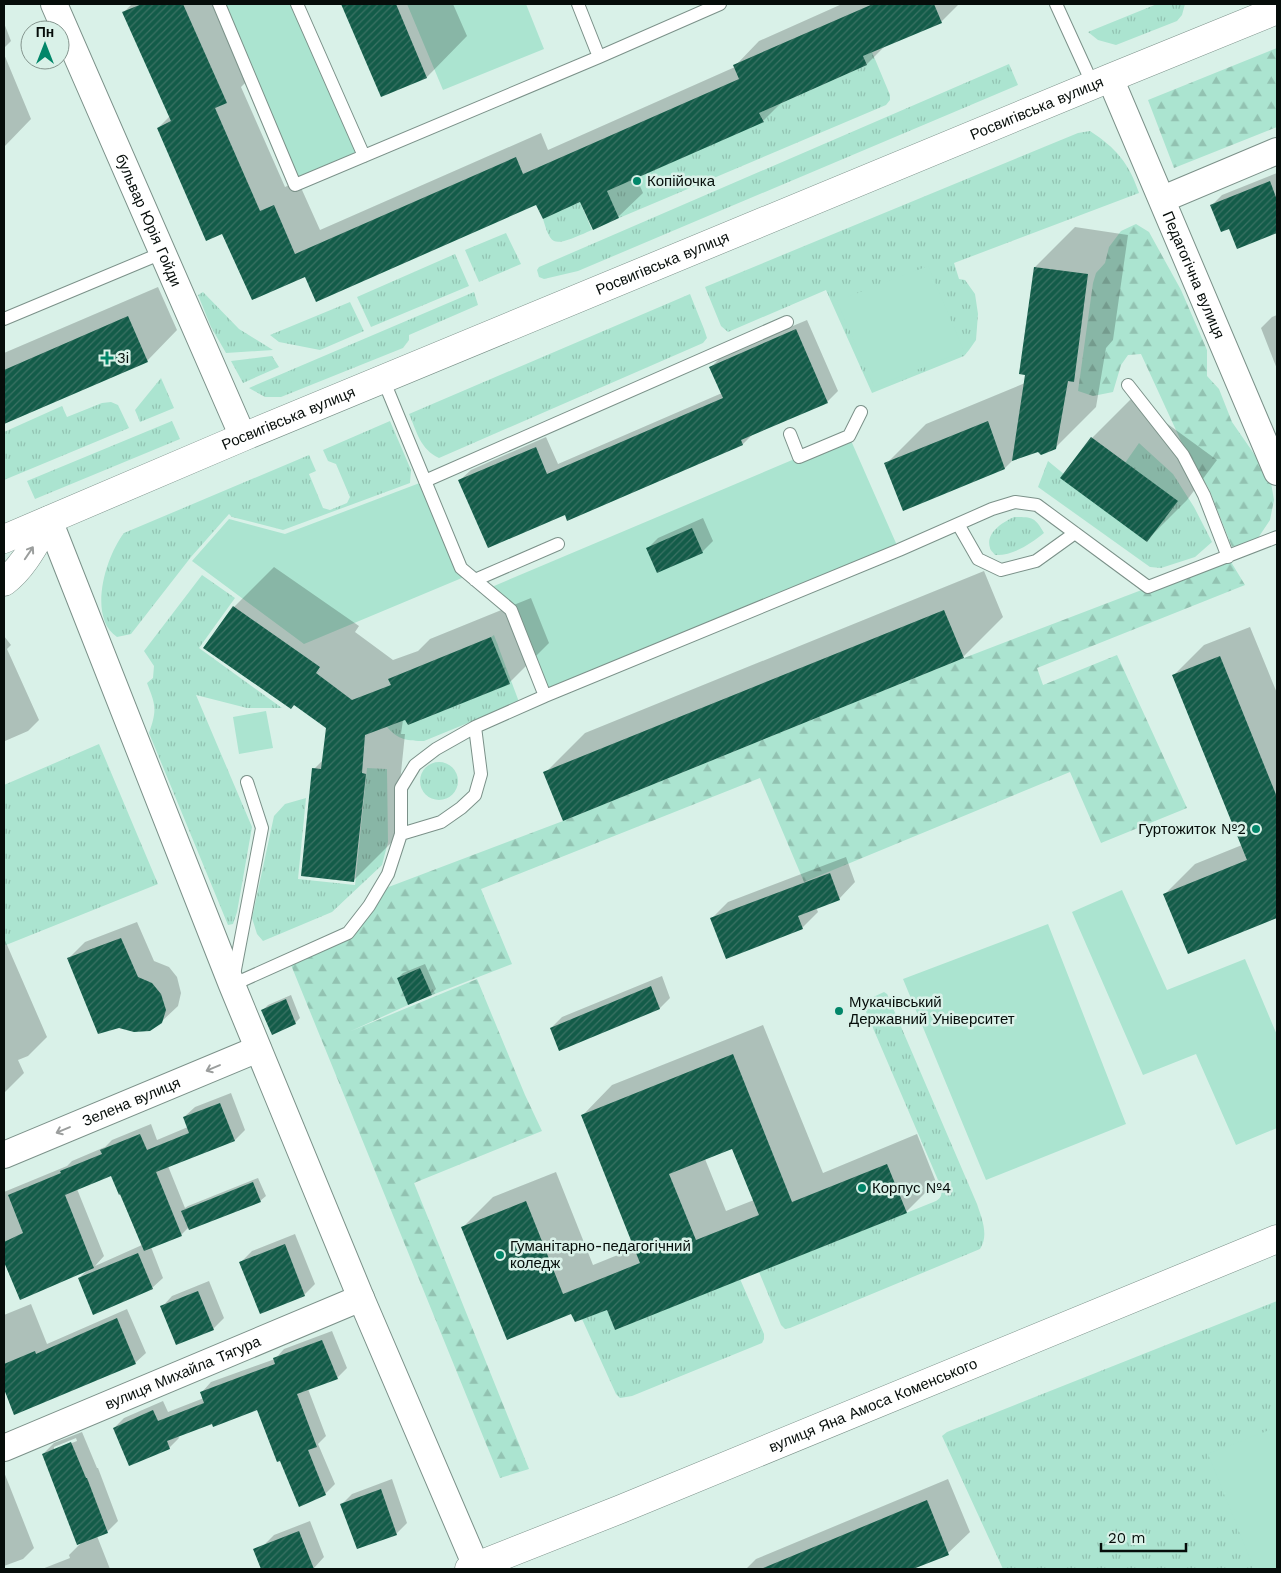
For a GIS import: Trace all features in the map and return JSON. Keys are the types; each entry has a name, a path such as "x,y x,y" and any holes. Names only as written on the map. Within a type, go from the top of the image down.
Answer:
{"street":[{"name":"бульвар Юрія Гойди","path":"54,4 243,437"},
{"name":"Росвигівська вулиця","path":"4,539 382,379 1277,10"},
{"name":"Педагогічна вулиця","path":"1101,81 1163,199 1277,472"},
{"path":"1163,199 1277,151"},
{"path":"4,582 14,574 49,520"},
{"path":"49,520 232,985 472,1568"},
{"name":"Зелена вулиця","path":"4,1155 258,1049"},
{"name":"вулиця Яна Амоса Коменського","path":"472,1568 1277,1239"},
{"name":"вулиця Михайла Тягура","path":"4,1448 361,1298"}],"lane":[{"path":"219,4 295,185 720,4"},
{"path":"297,4 364,156"},
{"path":"578,4 599,57"},
{"path":"1056,4 1101,81"},
{"path":"4,319 162,253"},
{"path":"425,481 786,322"},
{"path":"382,379 461,568 511,610 545,696"},
{"path":"1128,385 1183,455 1204,495 1228,557"},
{"path":"790,434 800,457 849,436 861,412"},
{"path":"232,985 348,934 369,906 388,874 401,834 401,788 415,765 436,749 475,727 545,696 899,550 992,509 1015,502 1037,505 1148,587 1277,537"},
{"path":"958,524 978,558 1000,570 1036,561 1074,533"},
{"path":"475,580 558,544"},
{"path":"401,834 441,822 475,795 480,774 475,727"},
{"path":"232,985 262,828 247,782"}],"green space":[{"path":"219,4 297,4 364,156 295,185"},
{"path":"407,4 526,4 544,49 443,90"},
{"path":"1157,4 1185,4 1182,15 1177,21 1116,45 1098,40 1088,32"},
{"path":"1277,48 1277,127 1174,168 1148,100"},
{"path":"872,52 890,95 890,100 886,105 619,218 607,191 764,121 759,113 867,65 863,56"},
{"path":"1009,64 1018,85 578,271 544,279 539,277 537,270 539,267"},
{"path":"1090,131 1120,157 1131,173 1139,193 954,263 959,279 965,280 975,294 978,314 976,340 964,356 872,393 826,290 728,332 721,326 705,287 1078,133"},
{"path":"580,202 592,230 567,240 554,241 548,234 543,219"},
{"path":"1136,224 1149,232 1181,290 1207,350 1207,376 1219,389 1232,422 1270,477 1274,500 1270,520 1258,538 1246,544 1232,547 1209,489 1181,441 1141,354 1128,355 1121,365 1113,392 1093,396 1078,391 1096,273 1105,263 1109,247 1121,231"},
{"path":"506,233 521,264 479,282 465,250"},
{"path":"455,254 469,286 371,327 357,297"},
{"path":"928,266 964,351 874,387 837,301"},
{"path":"203,292 239,329 273,350 226,353 211,327 198,295"},
{"path":"474,292 478,305 409,335 409,340 403,348 281,397 265,397 249,388"},
{"path":"690,294 707,338 703,343 439,458 423,445 409,414"},
{"path":"350,302 364,331 320,350 279,342 270,335"},
{"path":"272,356 279,367 243,383 231,361"},
{"path":"161,378 174,408 140,422 135,410"},
{"path":"111,402 118,405 129,428 4,480 4,432 62,406 67,417 102,403"},
{"path":"172,421 180,439 35,499 27,481"},
{"path":"390,421 411,470 410,483 283,530 232,517 229,514 191,557 131,634 117,637 108,628 103,616 102,586 111,556 124,533 309,455 316,471 309,474 323,508 330,510 347,503 350,497 336,464 328,461 323,450"},
{"path":"849,436 899,550 545,696 511,610 487,589"},
{"path":"1139,443 1173,474 1194,507 1212,542 1195,557 1161,568 1150,567 1038,487 1048,461 1147,542 1177,501 1125,463"},
{"path":"425,481 469,575 304,644 192,561 229,519 285,534"},
{"path":"1014,517 1032,519 1044,533 1015,551 1008,554 995,555 990,549 989,543 992,533 1000,525"},
{"path":"1228,557 1245,585 1037,668 1043,685 1117,655 1187,808 1101,843 1070,772 804,882 760,778 481,889 512,964 432,995 420,968 397,978 408,1005 351,1031 477,979 542,1131 414,1183 529,1469 500,1478 289,960 348,933 378,891 563,821 964,658"},
{"path":"202,575 235,598 199,648 282,708 247,708 196,695 252,827 237,912 233,924 228,925 149,733 154,708 147,683 153,678 154,666 144,651"},
{"path":"494,635 519,702 424,741 404,739 395,735 387,727 405,720 408,725 509,684 491,637"},
{"path":"266,711 273,748 239,754 233,717"},
{"path":"99,744 158,884 6,945 4,944 4,785"},
{"path":"439,762 452,768 458,781 452,794 439,800 426,794 420,781 426,768"},
{"path":"367,768 387,769 388,842 382,865 332,912 263,941 257,934 252,918 274,816 285,804 306,798 298,879 355,885"},
{"path":"1122,890 1167,990 1245,959 1277,1035 1277,1128 1236,1145 1196,1054 1143,1075 1072,912"},
{"path":"1048,924 1126,1124 986,1180 903,979"},
{"path":"884,992 887,994 977,1204 984,1227 983,1244 980,1249 785,1329 781,1325 759,1272 936,1201 941,1195 941,1187 864,1007 865,1002 869,999"},
{"path":"740,1279 764,1334 762,1343 632,1396 620,1398 616,1394 582,1319 607,1310 615,1330"},
{"path":"1277,1301 1277,1569 1003,1569 942,1436 947,1432"},
{"path":"1277,1427 1277,1569 1254,1569 1208,1454"}],"building":[{"path":"142,4 183,4 227,103 215,108 260,211 274,205 295,254 516,157 523,174 739,79 733,65 873,4 934,4 942,23 863,56 867,65 759,113 764,122 607,191 619,218 593,230 580,202 543,219 536,205 316,302 305,277 252,300 222,234 206,241 157,128 171,121 122,12"},
{"path":"341,4 396,4 427,78 381,97"},
{"path":"1270,181 1277,200 1277,233 1237,249 1229,229 1221,232 1210,205"},
{"path":"1034,267 1088,274 1074,382 1068,381 1056,449 1041,455 1038,452 1012,461 1025,375 1019,374"},
{"path":"128,316 148,362 4,424 4,370"},
{"path":"796,329 828,403 741,440 743,445 567,521 565,515 488,548 458,480 536,447 547,474 723,398 709,367"},
{"path":"988,421 1005,469 903,511 884,463"},
{"path":"1091,437 1178,501 1147,542 1060,478"},
{"path":"692,528 703,553 657,573 646,548"},
{"path":"233,606 320,667 316,673 352,700 391,685 388,679 491,637 510,684 408,725 405,720 365,735 362,773 366,774 354,882 301,876 312,768 321,769 326,728 294,705 291,709 203,648"},
{"path":"944,610 964,658 563,821 543,772"},
{"name":"Гуртожиток №2","path":"1220,656 1277,797 1277,918 1188,954 1163,894 1247,860 1172,675"},
{"path":"830,873 840,900 798,916 803,929 726,959 710,918"},
{"path":"121,938 138,977 152,983 161,994 166,1010 162,1023 150,1031 134,1032 119,1028 98,1034 67,958"},
{"path":"420,968 432,995 408,1005 397,978"},
{"path":"651,986 660,1009 559,1051 550,1028"},
{"path":"286,999 296,1024 272,1035 261,1010"},
{"name":"Корпус №4","path":"733,1054 792,1202 887,1164 907,1213 615,1330 607,1310 575,1322 571,1314 507,1340 461,1227 526,1201 563,1294 640,1263 581,1115","holes":["732,1149 759,1215 696,1240 669,1174"]},
{"path":"220,1103 235,1141 156,1172 182,1236 144,1251 111,1176 65,1195 94,1268 20,1300 4,1262 4,1242 23,1233 8,1195 61,1173 60,1171 102,1154 100,1150 140,1134 147,1150 189,1133 183,1117"},
{"path":"253,1182 261,1202 189,1230 181,1211"},
{"path":"285,1244 305,1296 260,1314 239,1262"},
{"path":"138,1253 153,1289 93,1315 78,1278"},
{"path":"198,1291 214,1330 176,1345 160,1306"},
{"path":"117,1318 136,1364 14,1415 4,1389 4,1364 35,1351 36,1354"},
{"path":"322,1340 338,1379 297,1394 317,1447 308,1450 326,1495 299,1507 280,1461 277,1462 257,1410 213,1427 212,1424 167,1441 170,1449 129,1466 113,1428 153,1410 158,1421 204,1403 200,1392 275,1364 273,1358"},
{"path":"71,1442 108,1533 77,1545 42,1454"},
{"path":"381,1489 397,1535 357,1549 340,1504"},
{"path":"927,1500 949,1555 913,1569 761,1569"},
{"path":"299,1531 314,1569 261,1569 253,1549"}],"place":[{"name":"Копійочка","path":"637,181"},
{"name":"3і","path":"107,358"},
{"name":"Гуртожиток №2","path":"1256,829"},
{"name":"Мукачівський Державний Університет","path":"839,1011"},
{"name":"Корпус №4","path":"862,1188"},
{"name":"Гуманітарно-педагогічний коледж","path":"500,1255"}]}
